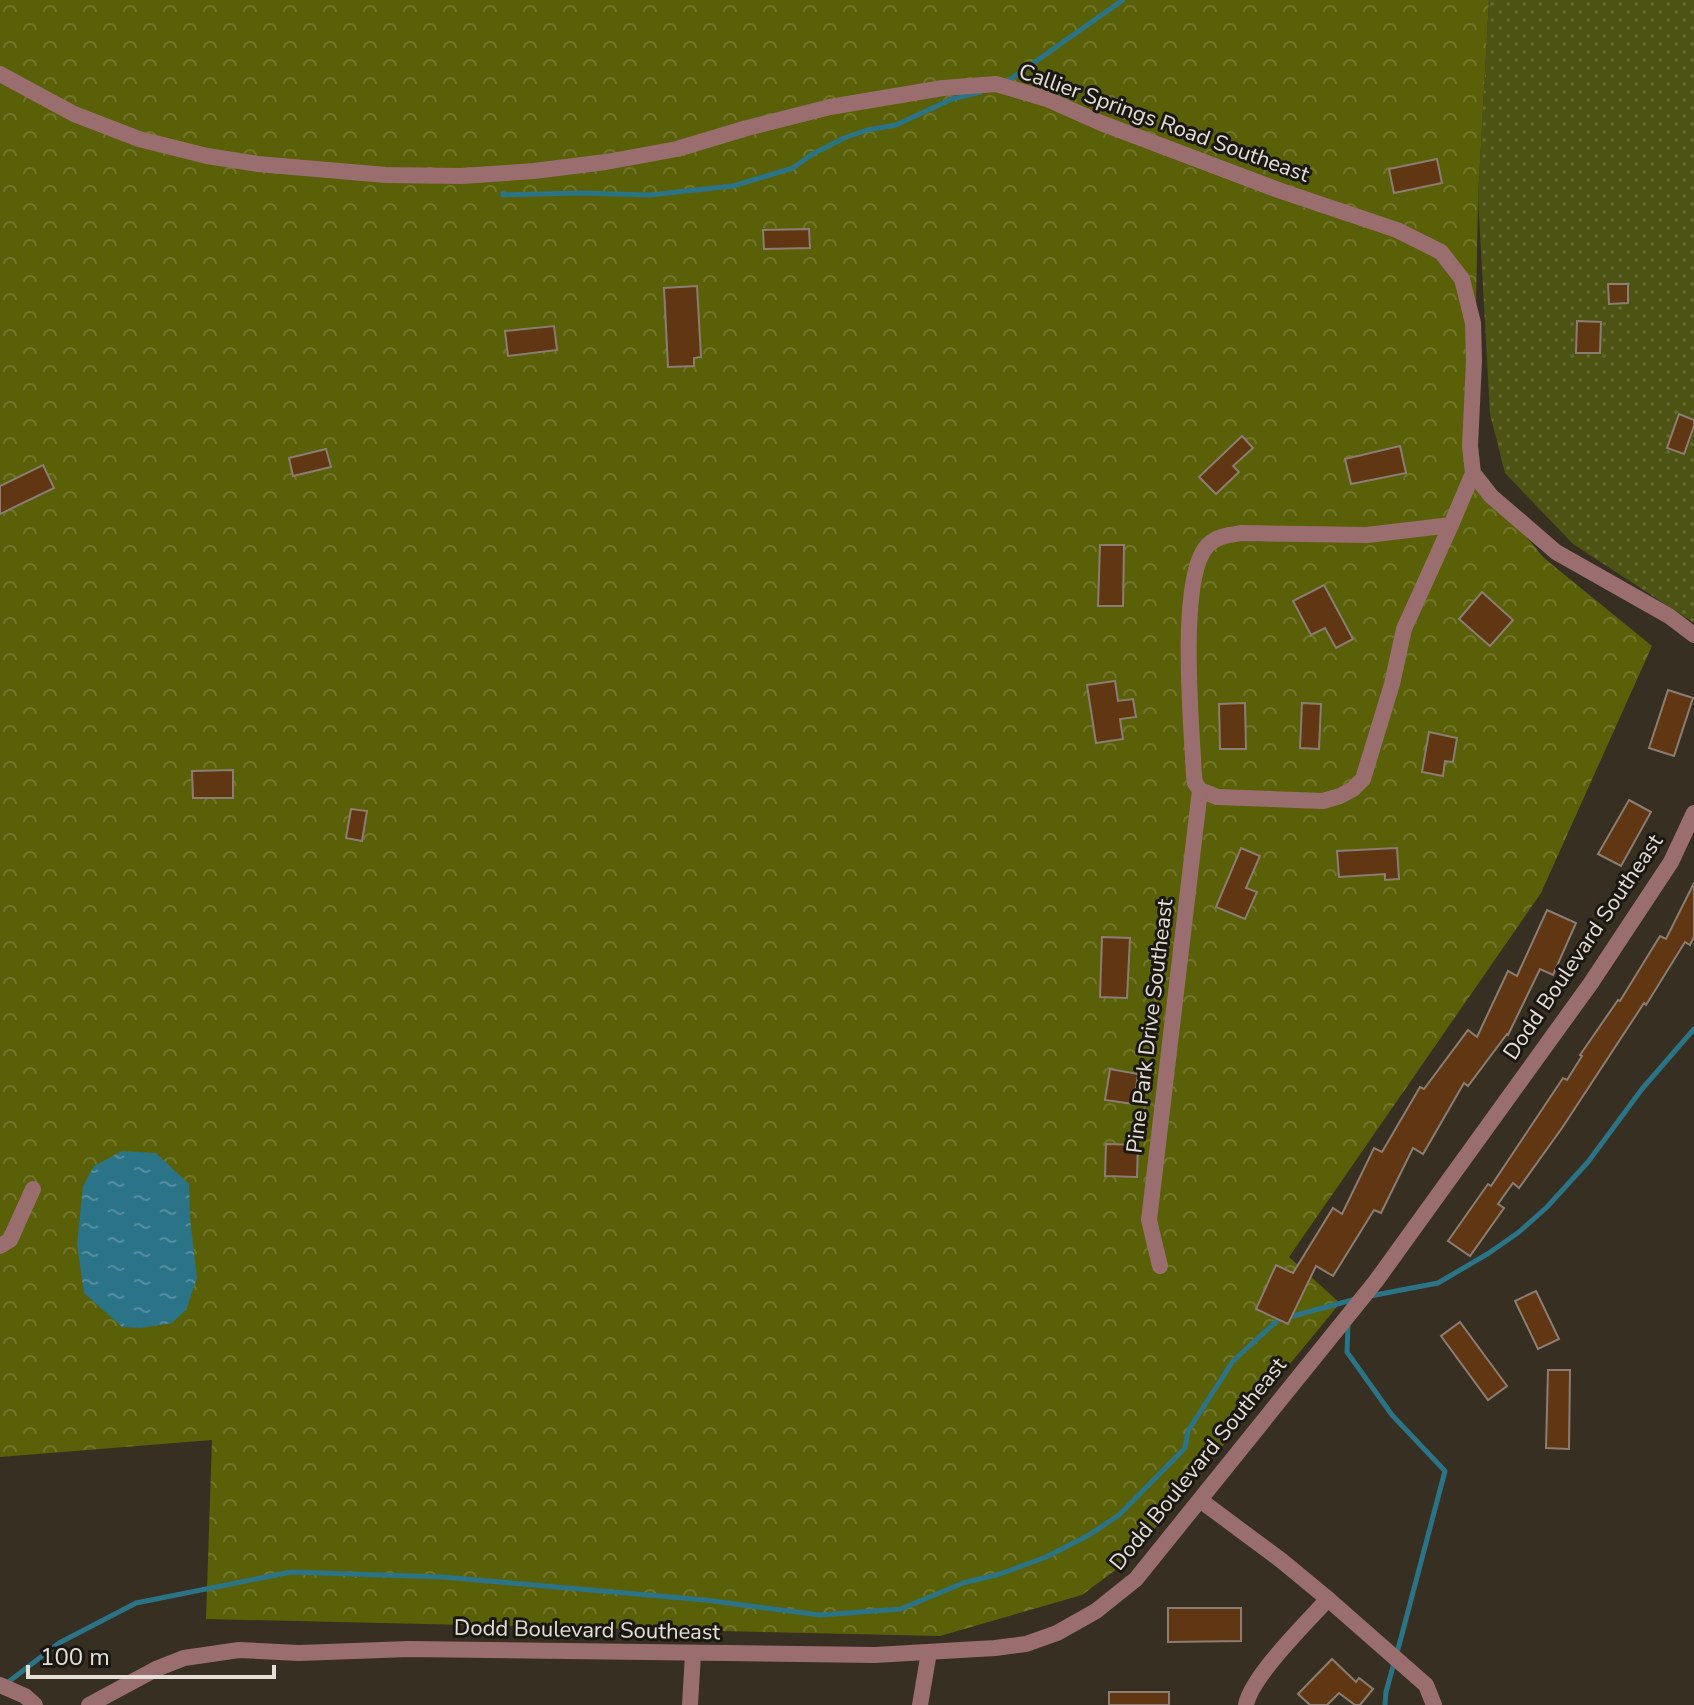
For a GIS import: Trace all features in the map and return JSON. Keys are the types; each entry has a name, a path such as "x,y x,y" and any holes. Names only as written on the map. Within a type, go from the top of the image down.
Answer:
{"street":[{"name":"Callier Springs Road Southeast","path":"0,74 74,114 139,139 207,156 258,164 386,175 461,176 563,167 677,149 816,111 889,97 996,84 1047,99 1101,123 1281,191 1397,230 1441,252 1462,279 1473,323 1470,446 1473,473"},
{"path":"1200,790 1217,797 1323,801 1353,789 1363,779 1392,684 1404,629 1473,473 1491,496 1556,552 1669,616 1694,635"},
{"name":"Pine Park Drive Southeast","path":"1160,1266 1149,1220 1200,790 1194,776 1188,619 1200,557 1209,544 1222,536 1242,533 1367,535 1451,525"},
{"name":"Dodd Boulevard Southeast","path":"89,1705 156,1669 184,1658 239,1650 299,1653 409,1649 875,1655 995,1648 1026,1644 1057,1633 1096,1611 1136,1579 1376,1281 1582,996 1671,862 1694,813"},
{"path":"0,1246 10,1240 33,1189"},
{"path":"1200,1500 1328,1599 1426,1685 1434,1705"},
{"path":"1246,1705 1263,1672 1328,1599"},
{"path":"920,1705 929,1652"},
{"path":"690,1705 693,1654"},
{"path":"0,1685 25,1696 35,1705"}],"green space":[{"path":"0,0 1489,0 1478,198 1473,473 1544,558 1652,646 1541,893 1289,1257 1340,1303 1129,1560 1082,1595 940,1636 206,1619 212,1440 0,1457"},
{"path":"1489,0 1694,0 1694,623 1573,544 1505,473 1490,414 1478,198"}],"water":[{"path":"122,1151 156,1153 189,1184 197,1278 186,1310 172,1323 141,1328 122,1327 84,1293 77,1244 83,1186 94,1166"}],"building":[{"path":"1437,159 1442,183 1394,193 1389,169"},
{"path":"809,229 810,248 764,249 763,230"},
{"path":"1608,284 1628,284 1628,303 1609,304"},
{"path":"697,286 701,357 694,358 694,366 668,367 664,288"},
{"path":"1577,321 1601,322 1600,353 1576,353"},
{"path":"554,326 557,350 508,356 505,331"},
{"path":"1679,414 1694,420 1684,454 1667,448"},
{"path":"1242,436 1253,448 1233,466 1239,472 1216,494 1199,477"},
{"path":"1400,446 1406,473 1351,484 1345,459"},
{"path":"326,449 331,467 293,476 289,458"},
{"path":"43,465 54,488 0,514 0,486"},
{"path":"1100,545 1124,545 1123,606 1098,606"},
{"path":"1324,585 1353,639 1336,648 1325,628 1311,635 1293,601"},
{"path":"1482,592 1513,620 1490,646 1459,619"},
{"path":"1115,681 1118,701 1133,699 1136,717 1120,719 1123,739 1096,743 1087,685"},
{"path":"1668,690 1693,698 1674,756 1649,748"},
{"path":"1245,703 1246,749 1220,749 1219,704"},
{"path":"1302,703 1321,704 1319,749 1300,748"},
{"path":"1429,732 1457,738 1453,762 1445,761 1443,776 1422,772"},
{"path":"233,770 233,798 193,798 192,771"},
{"path":"1629,800 1651,812 1621,866 1598,854"},
{"path":"351,809 367,811 362,841 346,838"},
{"path":"1241,848 1260,856 1246,888 1257,892 1245,919 1216,907"},
{"path":"1397,848 1399,879 1385,880 1385,874 1339,877 1337,851"},
{"path":"1694,883 1694,937 1690,945 1685,942 1646,1005 1644,1003 1519,1188 1513,1183 1498,1204 1504,1208 1470,1256 1448,1241 1488,1184 1491,1186 1563,1078 1567,1080 1580,1055 1620,1001 1660,936 1666,939"},
{"path":"1547,910 1576,923 1553,975 1540,969 1508,1035 1468,1086 1464,1083 1423,1154 1413,1148 1381,1213 1374,1210 1333,1276 1316,1266 1288,1324 1256,1309 1276,1265 1293,1273 1333,1208 1342,1214 1374,1148 1382,1152 1420,1087 1424,1089 1468,1030 1477,1037 1508,971 1517,976"},
{"path":"1102,937 1130,938 1127,998 1100,997"},
{"path":"1110,1069 1138,1074 1134,1104 1105,1100"},
{"path":"1106,1144 1138,1145 1137,1177 1105,1176"},
{"path":"1536,1291 1559,1339 1538,1349 1515,1301"},
{"path":"1460,1322 1507,1386 1488,1400 1441,1336"},
{"path":"1548,1370 1570,1370 1569,1449 1546,1448"},
{"path":"1168,1608 1241,1608 1241,1641 1168,1642"},
{"path":"1332,1659 1356,1682 1359,1678 1373,1689 1360,1705 1355,1705 1339,1693 1327,1705 1310,1705 1298,1694"},
{"path":"1109,1692 1169,1692 1169,1705 1109,1705"}],"waterway":[{"path":"1005,83 1123,0"},
{"path":"503,193 649,195 733,186 793,168 844,138 896,125 952,99 981,92"},
{"path":"1370,1296 1438,1283 1519,1232 1588,1162 1642,1089 1694,1029"},
{"path":"7,1683 59,1643 136,1603 291,1572 443,1577 705,1600 820,1615 901,1609 963,1583 1000,1574 1046,1557 1119,1515 1185,1448 1188,1431 1233,1361 1278,1320 1356,1299"},
{"path":"1348,1325 1347,1352 1392,1415 1445,1471 1397,1653"},
{"path":"1385,1705 1394,1663"}]}
